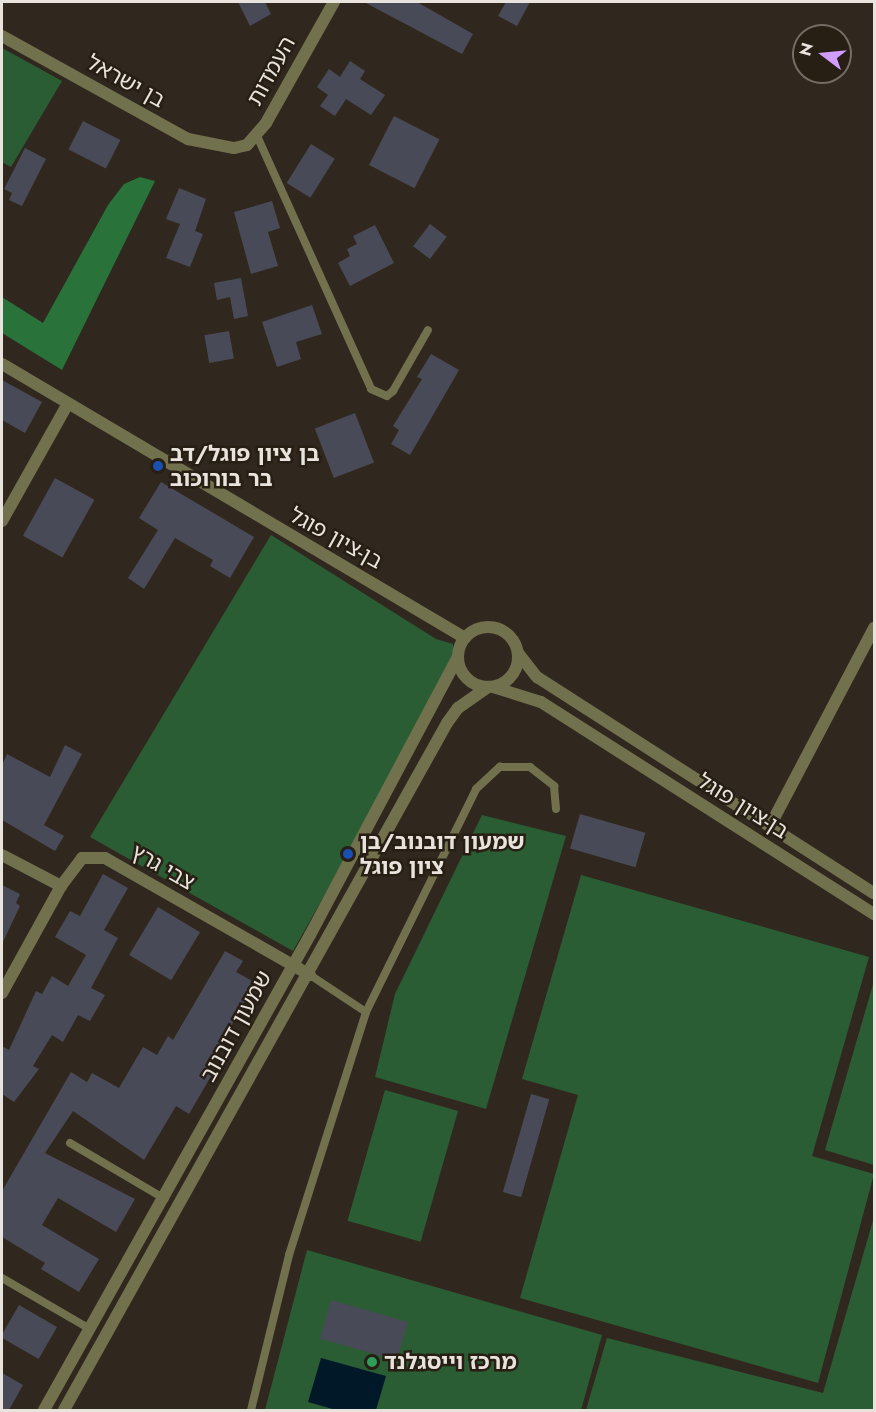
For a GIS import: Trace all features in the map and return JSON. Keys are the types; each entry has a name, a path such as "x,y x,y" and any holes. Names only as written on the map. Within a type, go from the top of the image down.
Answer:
{"street":[{"name":"העמדות","path":"234,148 257,136 334,2"},
{"name":"בן ישראל","path":"2,36 188,139 234,148"},
{"name":"בן-ציון פוגל","path":"2,364 67,405 465,638"},
{"path":"2,521 67,405"},
{"path":"482,627 497,628 513,639 518,653 512,675 490,687 465,676 458,657 465,638 482,627"},
{"name":"בן-ציון פוגל","path":"770,826 874,628"},
{"name":"בן-ציון פוגל","path":"518,653 537,677 874,893"},
{"name":"שמעון דובנוב","path":"44,1410 165,1199 458,657"},
{"name":"בן-ציון פוגל","path":"490,687 541,702 874,914"},
{"name":"שמעון דובנוב","path":"64,1410 309,975 447,723 458,708 490,687"},
{"path":"2,855 61,886 2,993"},
{"name":"צבי גרץ","path":"61,886 82,858 105,858 309,975"}],"lane":[{"path":"257,136 371,389 387,396 393,391 428,330"},
{"path":"245,1410 252,1395 276,1306 366,1012 487,774 514,764 545,774 558,798 556,809"},
{"path":"309,975 366,1012"},
{"path":"70,1143 165,1199"},
{"path":"2,1278 90,1329"},
{"path":"251,1410 252,1395"}],"green space":[{"path":"2,48 62,81 11,167 2,162"},
{"path":"140,177 155,181 62,370 2,333 2,297 43,323 108,205 124,184"},
{"path":"271,535 436,639 453,644 455,663 293,951 90,837"},
{"path":"482,815 566,836 486,1109 375,1077 395,994"},
{"path":"581,875 869,957 812,1156 874,1174 818,1383 520,1298 578,1095 522,1079"},
{"path":"874,981 874,1165 825,1150"},
{"path":"385,1090 458,1111 421,1242 348,1221"},
{"path":"874,1217 874,1410 586,1410 607,1338 823,1393"},
{"path":"307,1250 602,1335 581,1410 265,1410"}],"water":[{"path":"321,1358 386,1376 376,1410 336,1410 308,1402"}],"building":[{"path":"238,2 265,2 271,14 250,26"},
{"path":"364,2 417,2 473,34 462,54"},
{"path":"506,2 530,2 517,26 498,16"},
{"path":"350,61 365,71 360,79 385,95 371,115 346,99 335,116 320,106 328,95 317,87 329,69 340,77"},
{"path":"394,116 439,139 414,188 369,165"},
{"path":"83,121 120,140 106,169 68,150"},
{"path":"311,144 335,159 310,198 287,183"},
{"path":"25,148 46,159 22,206 9,200 12,193 4,189"},
{"path":"179,188 206,199 195,231 203,234 190,267 166,258 180,224 166,219"},
{"path":"272,201 280,228 268,232 278,266 251,274 234,212"},
{"path":"430,224 447,237 430,259 413,246"},
{"path":"375,225 394,263 350,286 338,263 350,256 347,249 357,244 353,236"},
{"path":"241,278 248,316 234,319 230,297 217,300 214,283"},
{"path":"312,305 322,334 296,342 301,359 277,367 262,322"},
{"path":"229,331 234,359 209,363 204,335"},
{"path":"431,354 459,370 410,455 391,444 399,430 393,426 422,379 417,377"},
{"path":"2,380 42,402 25,433 2,420"},
{"path":"355,413 374,462 334,478 315,428"},
{"path":"55,478 94,500 62,558 23,536"},
{"path":"161,482 254,537 230,578 210,566 213,560 175,538 144,589 128,578 158,530 139,518"},
{"path":"65,745 82,754 44,825 64,836 55,851 2,820 2,765 7,754 50,777"},
{"path":"580,814 645,833 635,867 570,849"},
{"path":"103,874 128,888 104,930 118,938 91,988 105,995 90,1021 78,1015 63,1042 52,1035 33,1066 39,1069 14,1102 2,1094 2,1046 9,1050 36,991 42,994 52,976 68,986 86,955 55,937 70,911 80,916"},
{"path":"2,885 20,894 16,903 20,906 2,944"},
{"path":"158,907 200,932 171,980 129,955"},
{"path":"225,951 243,961 236,972 256,983 210,1062 217,1066 189,1114 176,1106 144,1160 73,1111 45,1153 135,1199 116,1232 58,1198 42,1225 99,1259 79,1292 41,1269 45,1263 2,1237 2,1191 71,1072 87,1082 92,1073 119,1088 143,1047 157,1055 168,1036 173,1040"},
{"path":"531,1094 549,1099 521,1197 503,1192"},
{"path":"331,1300 408,1322 397,1361 320,1338"},
{"path":"19,1305 57,1327 39,1359 2,1338"},
{"path":"2,1373 23,1385 9,1410 2,1410"}],"place":[{"name":"בן ציון פוגל/דב בר בורוכוב","path":"158,466"},
{"name":"שמעון דובנוב/בן ציון פוגל","path":"348,854"},
{"name":"מרכז וייסגלנד","path":"372,1362"}]}
